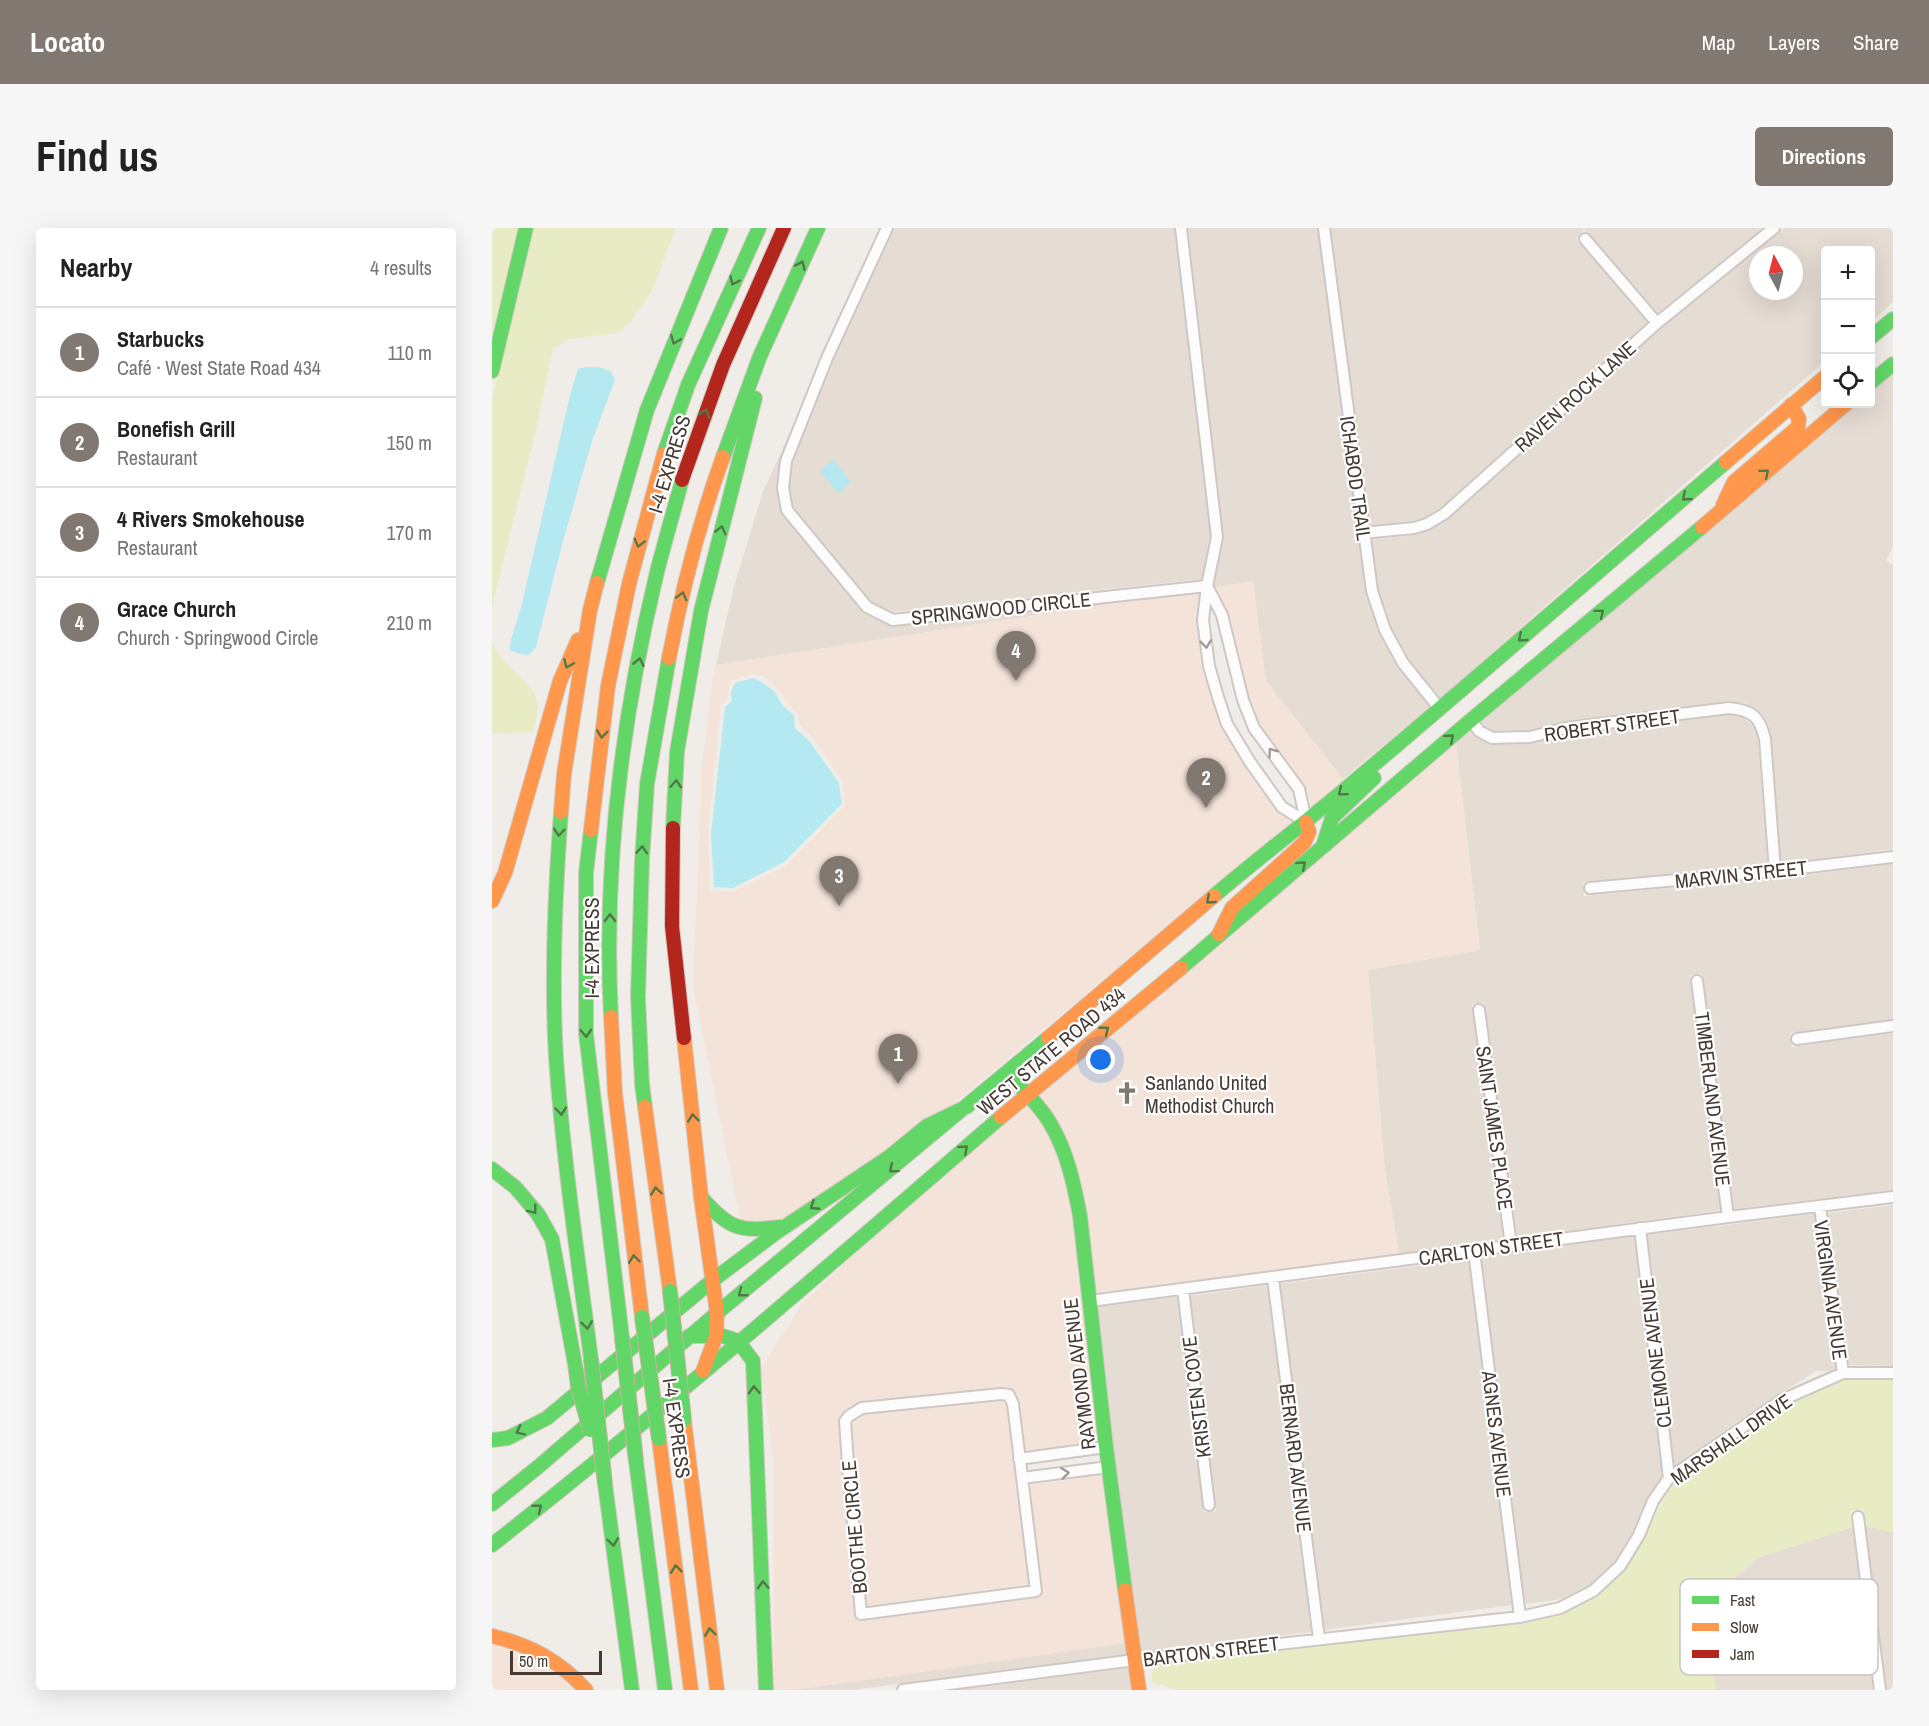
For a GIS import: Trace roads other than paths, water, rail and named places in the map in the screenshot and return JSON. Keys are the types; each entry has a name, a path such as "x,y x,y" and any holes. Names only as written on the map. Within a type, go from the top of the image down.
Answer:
{"main road":[{"path":"492,371 526,228"},
{"path":"633,1690 564,1150 556,1055 554,952 556,864 564,774 590,610 647,410 721,228"},
{"name":"I-4 EXPRESS","path":"665,1690 586,1034 586,873 608,686 629,584 658,470 688,385 759,228"},
{"name":"I-4 EXPRESS","path":"691,1690 615,1093 609,977 611,881 618,786 636,676 657,572 687,463 723,365 784,228"},
{"path":"717,1690 670,1291 642,1084 638,997 647,784 680,599 707,502 760,356 818,228"},
{"path":"1875,334 1893,319"},
{"path":"704,1371 716,1336 717,1313 701,1197 672,926 673,828 677,752 701,611 754,402 760,356"},
{"path":"1875,379 1893,364"},
{"path":"492,1504 689,1336 1008,1073 1254,862 1306,822 1440,709 1821,380"},
{"path":"1720,511 1734,482 1798,427 1799,419 1791,405"},
{"name":"WEST STATE ROAD 434","path":"492,1545 704,1371 1028,1094 1213,942 1471,720 1841,408"},
{"path":"492,901 505,873 560,681 590,610"},
{"path":"1322,847 1332,818 1385,768 1409,735"},
{"path":"1213,942 1232,908 1304,843 1309,836 1306,822"},
{"name":"RAYMOND AVENUE","path":"1008,1073 1028,1094 1049,1122 1067,1159 1080,1216 1106,1447 1141,1689"},
{"path":"492,1440 508,1437 548,1418 712,1280 784,1227 889,1156 927,1126 968,1106"},
{"path":"492,1169 514,1187 538,1214 552,1239 576,1371 605,1484"},
{"path":"701,1197 728,1223 743,1230 784,1227"},
{"path":"689,1336 723,1336 738,1341 753,1361 766,1690"},
{"path":"492,1636 517,1642 539,1651 569,1673 586,1690"}],"street":[{"name":"SPRINGWOOD CIRCLE","path":"887,228 826,358 786,461 783,488 787,510 867,607 893,620 1207,586"},
{"path":"1181,228 1217,537 1203,620 1209,666 1227,724 1250,762 1282,807 1306,822"},
{"name":"ICHABOD TRAIL","path":"1324,228 1372,591 1385,630 1403,663 1440,709"},
{"name":"RAVEN ROCK LANE","path":"1363,534 1414,528 1427,524 1443,514 1657,323 1774,228"},
{"path":"1585,239 1657,323"},
{"path":"1207,586 1222,615 1243,700 1254,728 1299,789 1306,822"},
{"name":"ROBERT STREET","path":"1471,720 1479,731 1492,738 1530,737 1566,729 1729,708 1745,710 1757,719 1765,739 1775,872"},
{"name":"MARVIN STREET","path":"1590,888 1775,872 1893,857"},
{"name":"TIMBERLAND AVENUE","path":"1697,981 1728,1217"},
{"name":"SAINT JAMES PLACE","path":"1479,1010 1511,1245"},
{"path":"1797,1039 1893,1026"},
{"name":"CARLTON STREET","path":"1090,1301 1893,1197"},
{"name":"VIRGINIA AVENUE","path":"1820,1207 1843,1372"},
{"name":"CLEMONE AVENUE","path":"1640,1228 1669,1478"},
{"name":"AGNES AVENUE","path":"1474,1251 1520,1617"},
{"name":"BERNARD AVENUE","path":"1273,1278 1319,1639"},
{"name":"KRISTEN COVE","path":"1183,1289 1209,1505"},
{"name":"MARSHALL DRIVE","path":"1520,1617 1560,1608 1593,1591 1620,1566 1639,1535 1653,1501 1669,1478 1782,1400 1843,1372 1893,1373"},
{"name":"BOOTHE CIRCLE","path":"1009,1395 1013,1404 1022,1478 1036,1591 861,1614 847,1460 845,1421 849,1416 862,1408 1009,1395"},
{"path":"1019,1459 1106,1447"},
{"path":"1022,1478 1109,1467"},
{"path":"1858,1517 1866,1579"},
{"name":"BARTON STREET","path":"903,1690 949,1687 1135,1660 1520,1617"},
{"path":"1878,1674 1880,1690"}],"water":[{"path":"598,367 611,371 615,380 592,441 536,647 529,655 519,654 510,650 511,640 522,604 570,395 578,369"},
{"path":"833,460 851,482 838,493 820,471"},
{"path":"753,678 774,691 783,706 794,715 795,728 810,742 839,783 842,804 784,862 733,888 714,887 711,834 725,707 732,701 731,692 735,683"}],"place":[{"name":"Grace Church","path":"1016,681"},
{"name":"Bonefish Grill","path":"1206,808"},
{"name":"4 Rivers Smokehouse","path":"839,906"},
{"name":"Starbucks","path":"898,1084"},
{"name":"Sanlando United Methodist Church","path":"1127,1093"}]}
